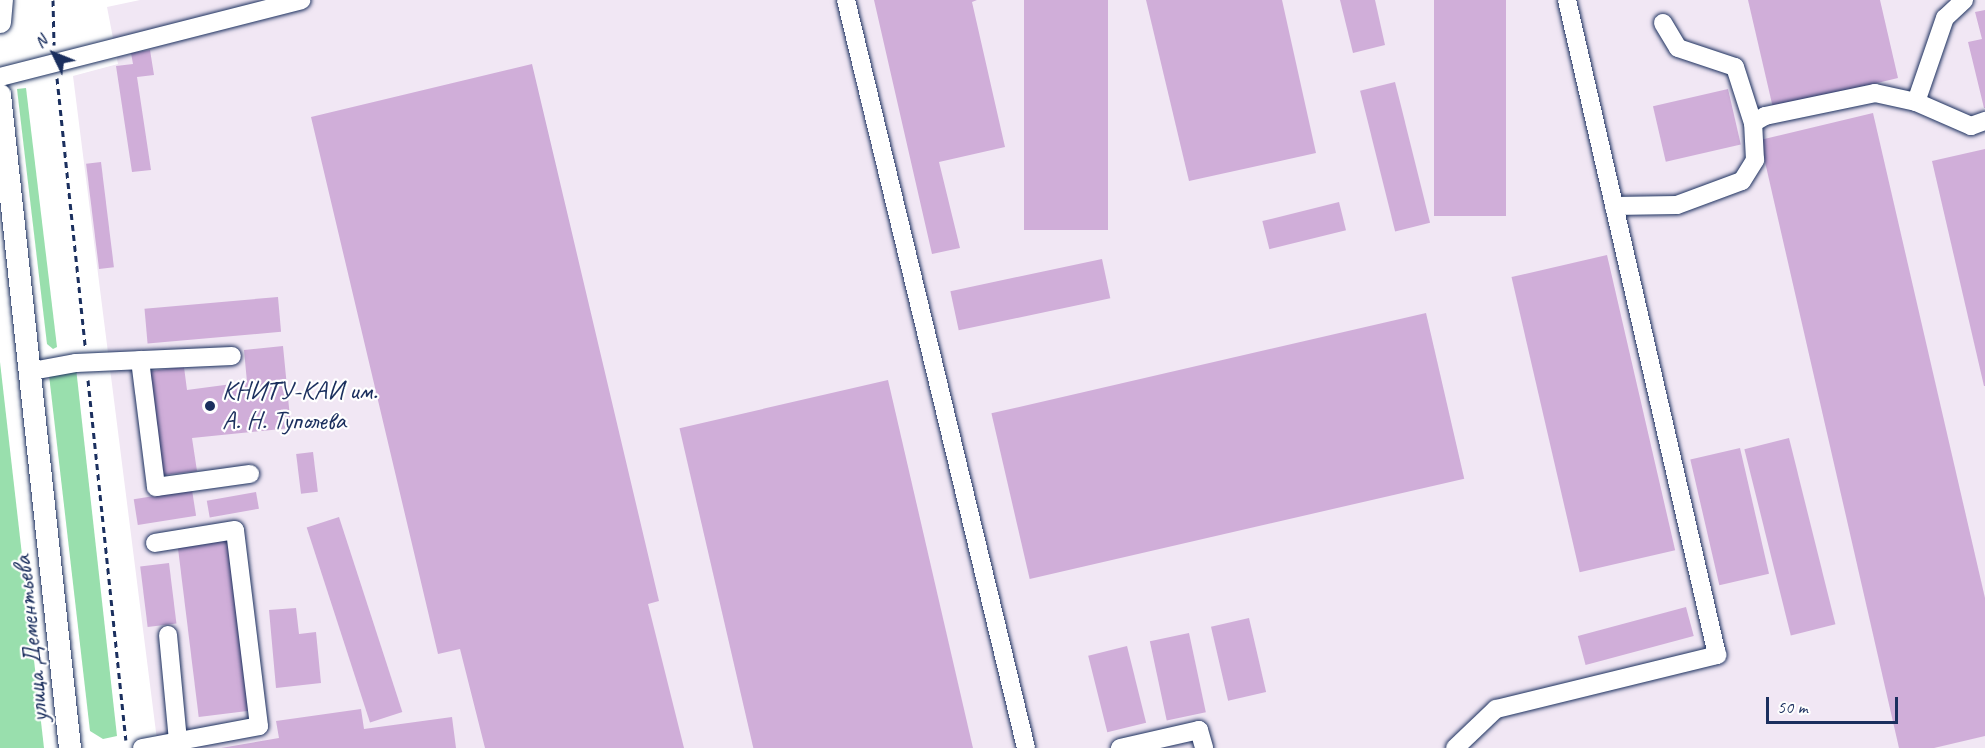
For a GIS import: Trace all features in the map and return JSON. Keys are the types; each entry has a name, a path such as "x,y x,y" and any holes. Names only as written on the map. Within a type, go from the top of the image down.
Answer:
{"main road":[{"path":"0,22 2,0"},
{"name":"улица Дементьева","path":"0,95 4,155 32,371 70,748"}],"lane":[{"path":"0,77 301,0"},
{"path":"846,0 1026,748"},
{"path":"1455,748 1496,709 1717,655 1567,0"},
{"path":"1916,102 1945,18 1964,0"},
{"path":"1614,207 1677,205 1742,181 1755,160 1753,123 1735,67 1678,48 1663,24"},
{"path":"1753,123 1875,93 1916,102 1971,126 1985,122"},
{"path":"32,371 140,360 232,356"},
{"path":"140,360 156,487 250,474"},
{"path":"142,748 259,726 248,608 235,530 155,543"},
{"path":"168,635 178,741"},
{"path":"1120,748 1199,730 1204,748"}],"shaded area":[{"path":"140,0 1985,0 1985,748 158,748 73,76 118,64 107,7"}],"green space":[{"path":"26,88 57,347 53,349 47,344 17,89"},
{"path":"0,362 44,748 0,748"},
{"path":"76,368 117,736 103,739 90,731 49,375"}],"building":[{"path":"874,0 977,0 972,2 1005,147 939,162 960,248 932,254"},
{"path":"1024,0 1108,0 1108,230 1024,230"},
{"path":"1146,0 1282,0 1316,153 1189,181"},
{"path":"1340,0 1375,0 1385,45 1353,53"},
{"path":"1434,0 1506,0 1506,216 1434,216"},
{"path":"1748,0 1880,0 1898,78 1773,108"},
{"path":"1985,10 1984,108 1968,42 1982,39 1975,12"},
{"path":"150,50 154,75 137,77 151,170 132,172 116,66 133,64 131,53"},
{"path":"532,64 659,601 648,604 684,748 485,748 460,649 438,654 311,117"},
{"path":"1395,82 1430,223 1395,231 1360,91"},
{"path":"1728,89 1741,145 1666,162 1653,106"},
{"path":"1873,113 1985,598 1985,736 1934,748 1899,748 1760,140"},
{"path":"1985,149 1985,386 1984,386 1932,161"},
{"path":"101,162 114,267 99,269 86,164"},
{"path":"1339,202 1346,230 1269,249 1262,221"},
{"path":"1607,255 1675,550 1580,572 1512,277"},
{"path":"1102,259 1110,298 959,330 950,291"},
{"path":"278,297 281,332 148,344 145,309"},
{"path":"1426,313 1464,479 1030,579 991,413"},
{"path":"283,346 291,428 192,438 197,471 163,475 150,371 184,367 187,390 247,382 244,350"},
{"path":"888,380 973,748 753,748 679,428"},
{"path":"1789,438 1835,624 1791,635 1744,449"},
{"path":"1740,448 1769,574 1719,585 1690,459"},
{"path":"313,452 318,492 301,494 296,454"},
{"path":"192,490 196,516 138,525 134,499"},
{"path":"256,492 259,509 210,517 207,501"},
{"path":"339,517 402,712 370,722 307,528"},
{"path":"228,537 249,711 199,717 177,543"},
{"path":"169,563 176,624 148,627 140,567"},
{"path":"1686,607 1694,636 1586,665 1578,636"},
{"path":"296,608 299,634 316,632 321,683 276,688 269,610"},
{"path":"1249,618 1266,692 1228,701 1211,627"},
{"path":"1189,633 1206,712 1167,721 1150,641"},
{"path":"1127,646 1146,723 1107,732 1088,656"},
{"path":"361,709 364,729 452,717 456,748 221,748 279,738 276,721"}],"place":[{"name":"КНИТУ-КАИ им. А. Н. Туполева","path":"210,406"}]}
